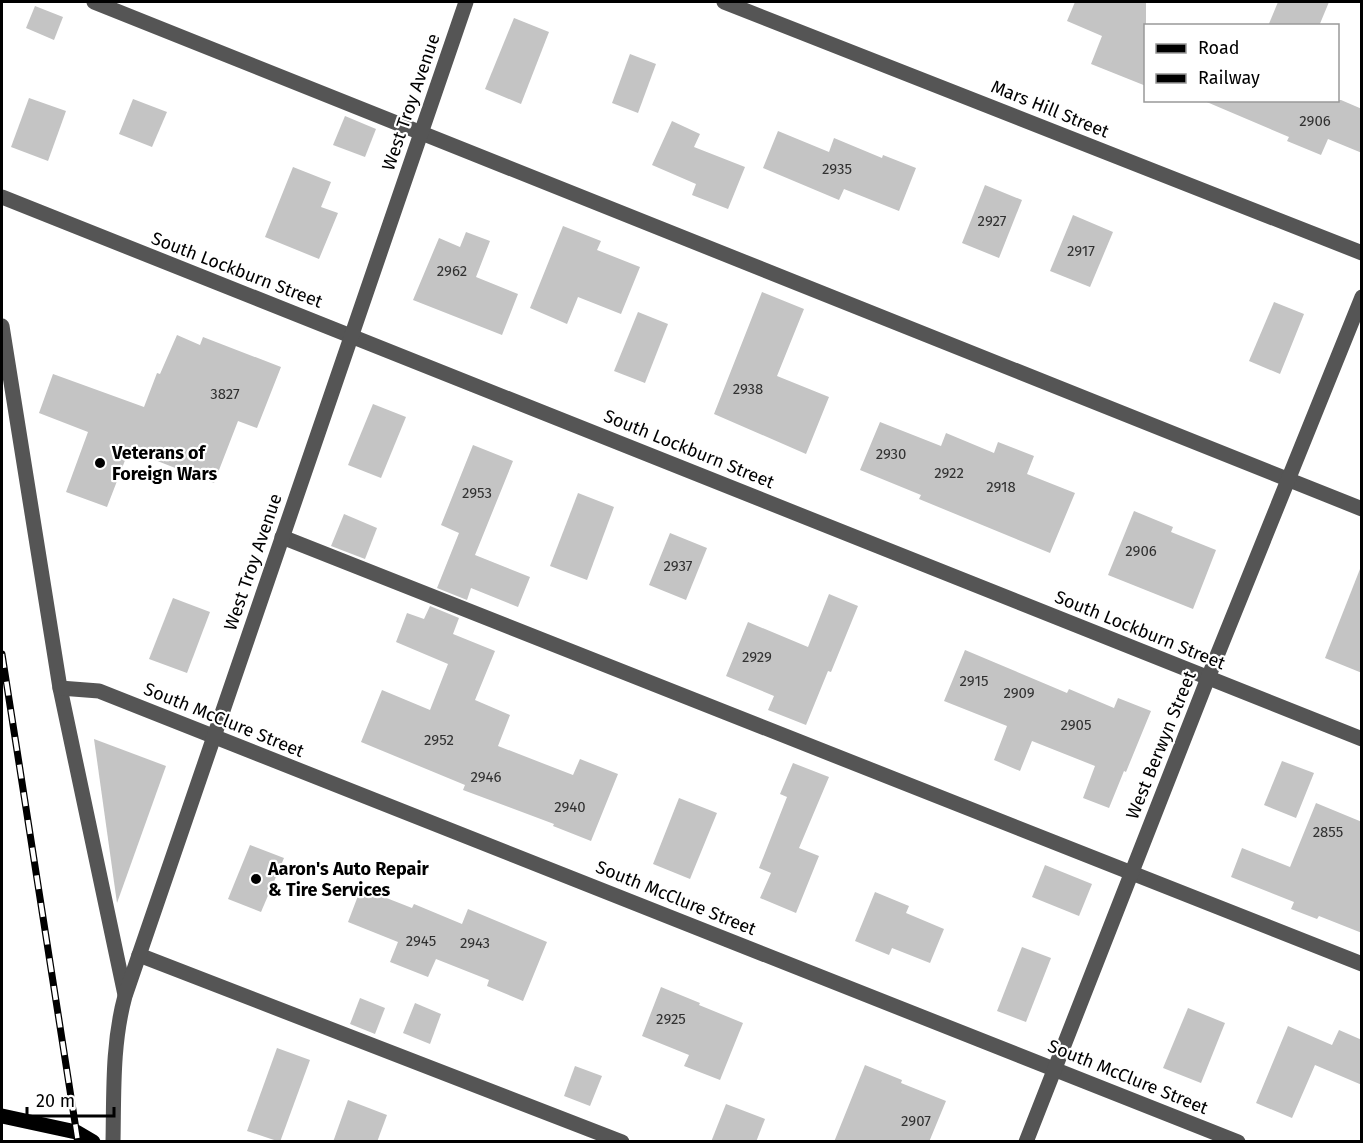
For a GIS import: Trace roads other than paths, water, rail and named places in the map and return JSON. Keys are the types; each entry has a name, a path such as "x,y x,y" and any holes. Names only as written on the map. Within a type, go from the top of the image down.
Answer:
{"main road":[{"path":"2,1116 76,1132 93,1142"}],"street":[{"path":"94,2 1362,509"},
{"name":"West Troy Avenue","path":"113,1142 114,1061 125,996 466,2"},
{"name":"Mars Hill Street","path":"724,2 1362,253"},
{"name":"South Lockburn Street","path":"2,197 1362,739"},
{"name":"West Berwyn Street","path":"1026,1142 1208,678 1362,297"},
{"path":"2,326 60,688 125,996"},
{"path":"282,537 1362,964"},
{"name":"South McClure Street","path":"60,688 99,691 1238,1142"},
{"path":"139,955 622,1142"}],"railway":[{"path":"2,654 78,1142"}],"place":[{"name":"Veterans of Foreign Wars","path":"100,463"},
{"name":"Aaron's Auto Repair & Tire Services","path":"256,879"}]}
